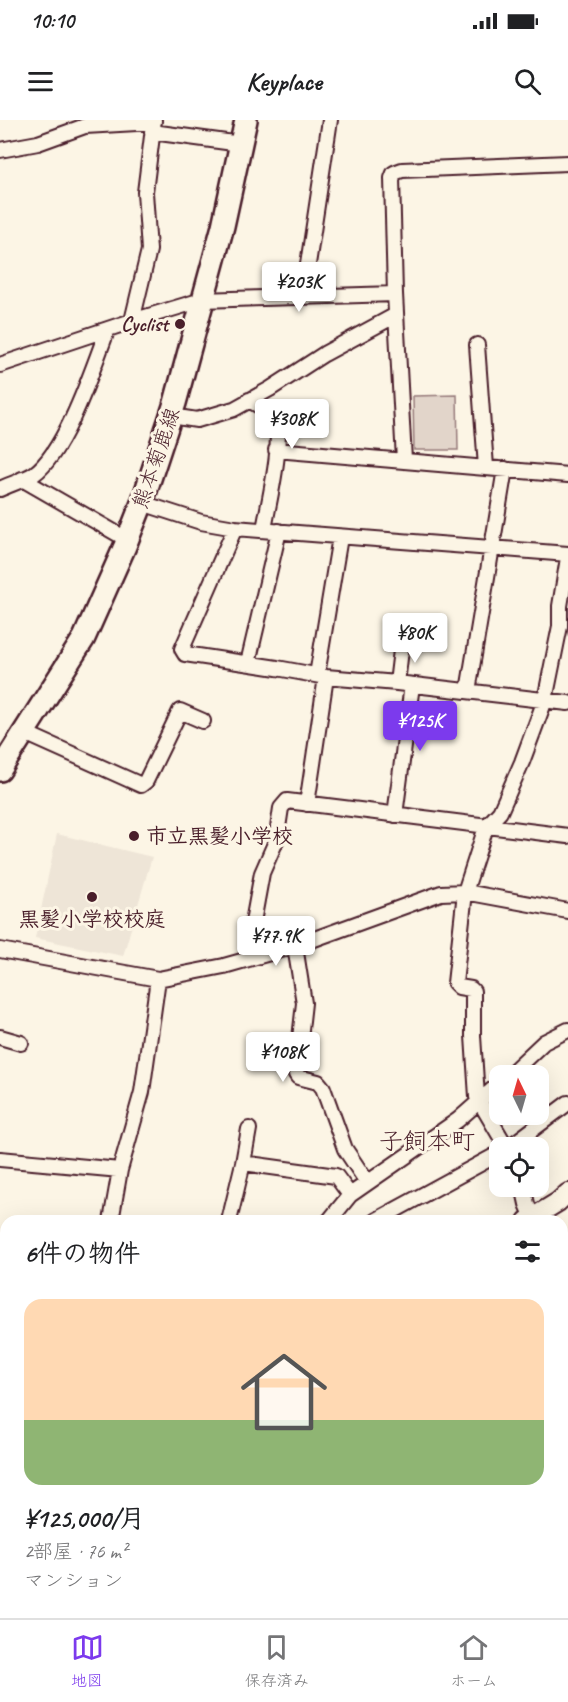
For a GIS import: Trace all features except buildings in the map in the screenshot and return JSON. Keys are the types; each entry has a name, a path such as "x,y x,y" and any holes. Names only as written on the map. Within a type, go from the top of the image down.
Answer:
{"main road":[{"name":"熊本菊鹿線","path":"0,770 84,638 128,540 171,416 223,226 246,120"},
{"path":"537,1215 568,1193"}],"street":[{"path":"303,297 330,120"},
{"path":"132,321 149,250 145,192 153,124"},
{"path":"0,150 38,143 85,126 153,124 241,144"},
{"path":"404,460 395,294 394,172 568,163"},
{"path":"0,365 202,300 395,294"},
{"path":"171,416 197,420 234,409 324,354 396,315"},
{"path":"0,489 34,474 50,457 77,409 107,331"},
{"path":"477,345 486,467"},
{"path":"249,400 275,415 278,425 264,530"},
{"path":"276,450 568,475"},
{"path":"468,691 490,548 505,469"},
{"path":"22,479 128,540"},
{"path":"142,503 201,522 235,528 568,556 560,606 560,626 545,700 500,812 486,827 465,892 455,983 459,987 471,988 473,991 476,1088 480,1102 502,1137"},
{"path":"235,528 182,649 184,654 322,676 568,703"},
{"path":"248,663 279,531"},
{"path":"307,804 340,537"},
{"path":"397,683 402,642"},
{"path":"395,815 412,685"},
{"path":"25,733 141,785 146,781 180,711 203,721"},
{"path":"249,958 260,882 276,841 283,804 287,801 568,836"},
{"path":"0,950 158,979 224,966 295,946 441,893 465,892 568,911"},
{"path":"295,946 304,1003 296,1074 298,1077 318,1082 323,1088 345,1149 367,1182"},
{"path":"112,1215 120,1170 142,1092 158,979"},
{"path":"520,1065 544,1042 568,1030"},
{"path":"0,1037 21,1043"},
{"path":"334,1215 350,1195 411,1154 489,1093"},
{"path":"523,1137 568,1103"},
{"path":"230,1215 249,1129"},
{"path":"0,1159 120,1170"},
{"path":"386,1215 489,1159"},
{"path":"243,1163 336,1176 350,1195"},
{"path":"525,1197 529,1215"}],"shaded area":[{"path":"457,395 458,450 414,450 413,396"},
{"name":"黒髪小学校校庭","path":"57,834 152,857 123,956 35,938"}],"place":[{"name":"Cyclist","path":"180,324"},
{"name":"市立黒髪小学校","path":"134,836"},
{"name":"黒髪小学校校庭","path":"92,897"}],"district":[{"name":"子飼本町","path":"427,1141"}]}
